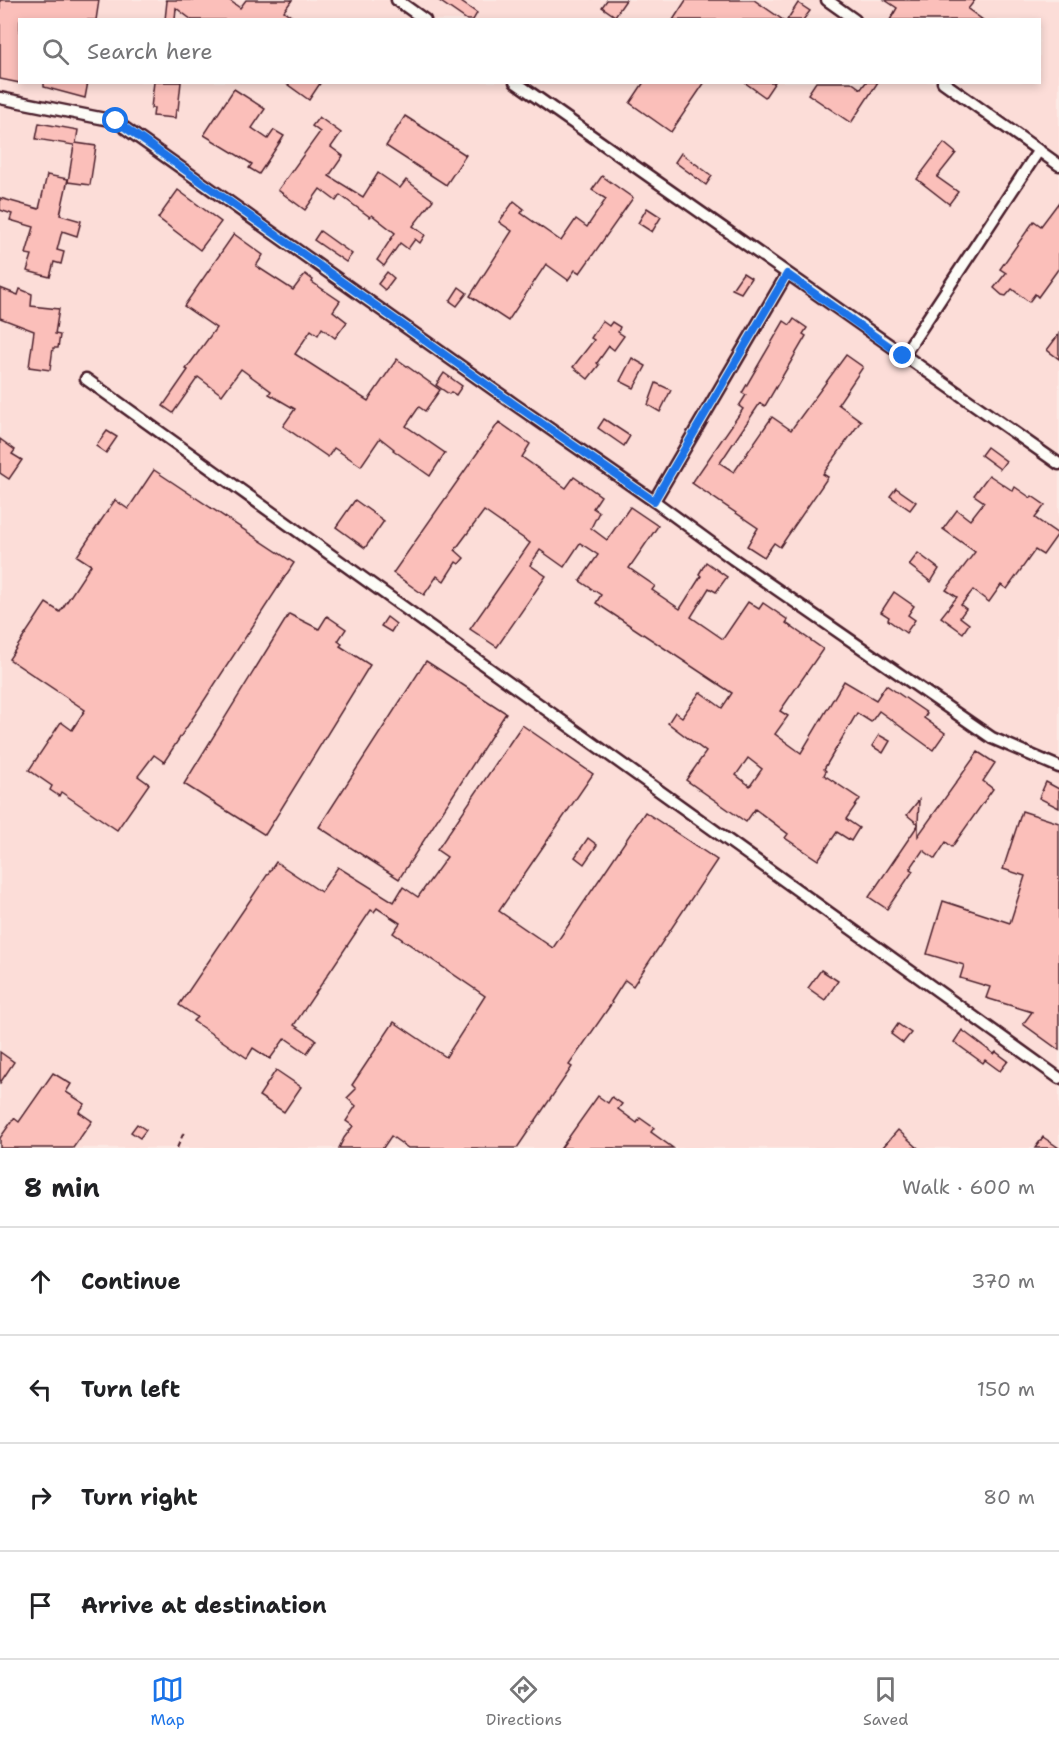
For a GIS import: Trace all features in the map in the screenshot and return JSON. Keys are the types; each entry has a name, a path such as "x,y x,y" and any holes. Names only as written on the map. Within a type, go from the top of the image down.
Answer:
{"street":[{"path":"397,0 422,18"},
{"path":"828,0 852,18"},
{"path":"517,84 1059,465"},
{"path":"947,84 1059,165"},
{"path":"0,98 116,121 733,559 992,738 1059,767"},
{"path":"903,356 1039,150"},
{"path":"654,501 787,274"},
{"path":"86,379 1059,1078"}],"path":[{"path":"177,1148 184,1132"}],"shaded area":[{"path":"0,0 1059,0 1059,1148 0,1148"}],"building":[{"path":"0,0 99,0 96,18 18,18 18,83 0,79"},
{"path":"165,0 229,0 240,8 246,0 292,0 284,11 294,18 189,18 176,8 175,18 165,18 167,1"},
{"path":"438,0 458,0 477,13 474,18 464,18"},
{"path":"607,0 626,0 615,16 602,7"},
{"path":"686,0 754,0 780,18 674,18"},
{"path":"885,0 975,0 968,9 980,18 891,18 897,8"},
{"path":"798,3 810,11 805,18 788,18"},
{"path":"44,84 88,84 85,98 44,87"},
{"path":"154,84 181,84 175,118 153,116 154,108 151,108"},
{"path":"287,84 320,84 309,100"},
{"path":"643,84 704,84 671,132 630,103"},
{"path":"747,84 774,84 765,97"},
{"path":"815,84 854,84 861,89 865,84 877,84 851,123 808,94"},
{"path":"234,89 265,109 252,128 268,139 274,130 284,136 259,174 249,168 252,164 204,135"},
{"path":"405,116 466,155 446,185 386,146"},
{"path":"319,117 341,133 331,147 343,156 329,176 363,197 378,173 400,188 406,180 433,200 413,226 425,235 420,243 415,239 408,249 400,243 384,266 377,260 395,233 372,215 370,217 340,195 336,201 320,189 305,210 278,190 320,132 312,126"},
{"path":"39,123 78,130 76,143 96,146 90,185 68,182 74,145 36,139"},
{"path":"944,143 956,153 937,177 958,192 949,204 917,179"},
{"path":"681,153 712,176 706,185 675,162"},
{"path":"47,175 68,179 60,215 81,221 77,236 62,231 57,250 64,252 61,264 54,262 50,277 27,271 32,255 26,254 34,227 10,220 12,214 0,210 0,198 39,209"},
{"path":"602,176 633,198 580,273 575,270 568,280 546,264 508,321 470,296 512,231 499,222 514,201 524,209 521,213 561,241 576,219 587,227 606,199 592,190"},
{"path":"178,190 221,222 200,250 158,218"},
{"path":"1059,202 1059,268 1038,297 1035,294 1029,302 1012,289 1006,296 1002,295 994,288 1006,273 1000,269 1034,221 1041,226"},
{"path":"647,208 661,217 652,232 638,223"},
{"path":"320,231 352,254 346,262 314,240"},
{"path":"234,234 263,255 256,266 293,290 305,274 313,280 312,282 340,301 333,311 347,322 335,338 322,328 318,335 311,330 295,354 368,401 397,359 440,390 425,411 419,407 406,426 445,453 430,476 380,438 361,466 334,448 328,457 283,426 295,409 269,394 271,391 241,369 222,395 198,377 173,413 163,406 216,328 184,306"},
{"path":"387,272 394,278 385,290 378,284"},
{"path":"743,273 751,278 741,293 732,289"},
{"path":"459,287 467,293 457,306 450,301"},
{"path":"0,288 18,295 20,289 32,294 31,306 59,309 55,334 60,335 58,348 53,348 50,370 29,367 34,331 0,318"},
{"path":"794,319 807,328 803,334 806,336 765,406 760,403 720,463 734,472 772,417 791,430 846,355 863,367 838,404 861,421 823,474 828,477 780,547 774,543 764,557 747,546 758,528 692,483 743,409 739,406 746,395 742,393 784,321 790,325"},
{"path":"602,321 609,326 612,322 620,327 618,332 624,336 614,350 609,346 588,379 573,367 594,340 591,338"},
{"path":"1059,334 1059,359 1047,350"},
{"path":"632,358 646,366 634,388 620,381"},
{"path":"444,373 462,386 456,395 451,392 449,394 436,385"},
{"path":"656,383 671,390 660,412 648,405"},
{"path":"604,419 630,436 624,446 598,428"},
{"path":"499,422 530,444 522,457 566,488 574,477 601,496 593,508 599,512 591,528 607,540 630,507 658,526 629,568 655,586 652,590 680,609 701,576 699,574 706,562 727,577 716,592 709,588 691,617 723,639 748,602 759,609 763,603 788,620 786,623 823,649 780,711 788,716 775,734 801,753 844,681 876,700 886,685 927,713 924,718 945,733 933,750 879,711 871,722 857,713 824,769 826,771 824,775 860,799 846,819 859,828 851,841 837,832 818,860 785,838 788,834 755,809 746,822 686,780 706,752 668,723 675,712 682,717 700,692 722,708 732,693 596,603 601,595 580,581 598,555 580,543 564,567 540,550 530,565 546,576 497,647 470,629 530,543 484,511 455,550 464,558 459,564 456,562 444,581 437,576 424,595 393,573","holes":["748,758 762,769 750,786 736,775"]},
{"path":"107,431 117,437 106,453 96,446"},
{"path":"0,439 15,450 12,454 22,460 9,479 0,473"},
{"path":"987,447 1006,461 1000,469 981,455"},
{"path":"154,470 294,563 164,762 154,755 138,776 149,784 117,830 61,792 59,796 50,790 52,786 29,770 61,722 72,730 85,710 9,659 46,603 60,612 91,565 77,556 115,500 128,509"},
{"path":"989,475 1013,491 1015,487 1045,505 1035,518 1058,534 1043,555 1035,550 1007,589 1001,585 989,602 973,590 961,605 966,609 960,617 969,624 963,633 941,617 957,597 946,590 975,552 943,529 957,510 970,520 984,502 974,495"},
{"path":"896,488 916,502 910,510 890,496"},
{"path":"355,500 384,521 365,548 336,527"},
{"path":"918,553 939,569 931,582 909,565"},
{"path":"894,592 914,606 908,615 915,620 906,633 881,612"},
{"path":"289,614 319,629 327,616 346,629 338,641 342,644 340,646 370,665 265,835 184,784"},
{"path":"387,617 396,624 391,632 381,626"},
{"path":"426,661 506,713 399,879 319,827"},
{"path":"522,725 593,774 499,911 553,948 645,812 717,860 633,986 625,980 569,1065 572,1067 517,1148 408,1148 391,1136 383,1148 339,1148 353,1126 346,1121 356,1106 347,1098 356,1089 352,1085 394,1022 446,1057 485,996 393,933 400,923 377,908 374,912 371,910 294,1025 316,1040 307,1053 285,1038 270,1059 253,1048 247,1058 193,1021 197,1017 179,1005 276,862 321,892 338,867 394,902 403,887 418,897 447,857 437,850"},
{"path":"879,735 890,741 883,753 872,746"},
{"path":"978,752 995,763 983,781 993,789 952,847 946,842 935,859 923,850 910,869 913,871 887,909 869,897 918,825 918,836"},
{"path":"1046,782 1059,789 1059,808 1039,798"},
{"path":"919,800 918,824 907,815"},
{"path":"1022,811 1059,823 1059,1050 1023,1024 1032,1012 986,998 990,987 960,978 964,965 927,954 943,901 1010,923 1025,876 1003,869"},
{"path":"588,838 597,845 584,864 575,857"},
{"path":"821,970 838,981 825,1000 808,988"},
{"path":"898,1024 911,1033 903,1043 891,1034"},
{"path":"962,1030 994,1054 996,1052 1008,1061 1000,1071 985,1060 983,1063 954,1042"},
{"path":"0,1052 14,1062 0,1083"},
{"path":"276,1070 301,1087 284,1112 259,1096"},
{"path":"53,1073 71,1084 66,1092 85,1104 79,1112 92,1121 73,1148 0,1148 0,1138 14,1118 19,1122"},
{"path":"598,1096 608,1103 612,1097 622,1104 618,1109 637,1123 640,1118 654,1128 651,1132 673,1148 561,1148"},
{"path":"137,1124 146,1130 140,1138 131,1132"},
{"path":"898,1130 918,1148 882,1148"},
{"path":"1043,1137 1059,1148 1035,1148"}],"route":[{"path":"116,121 654,501 787,274 903,356"}]}
